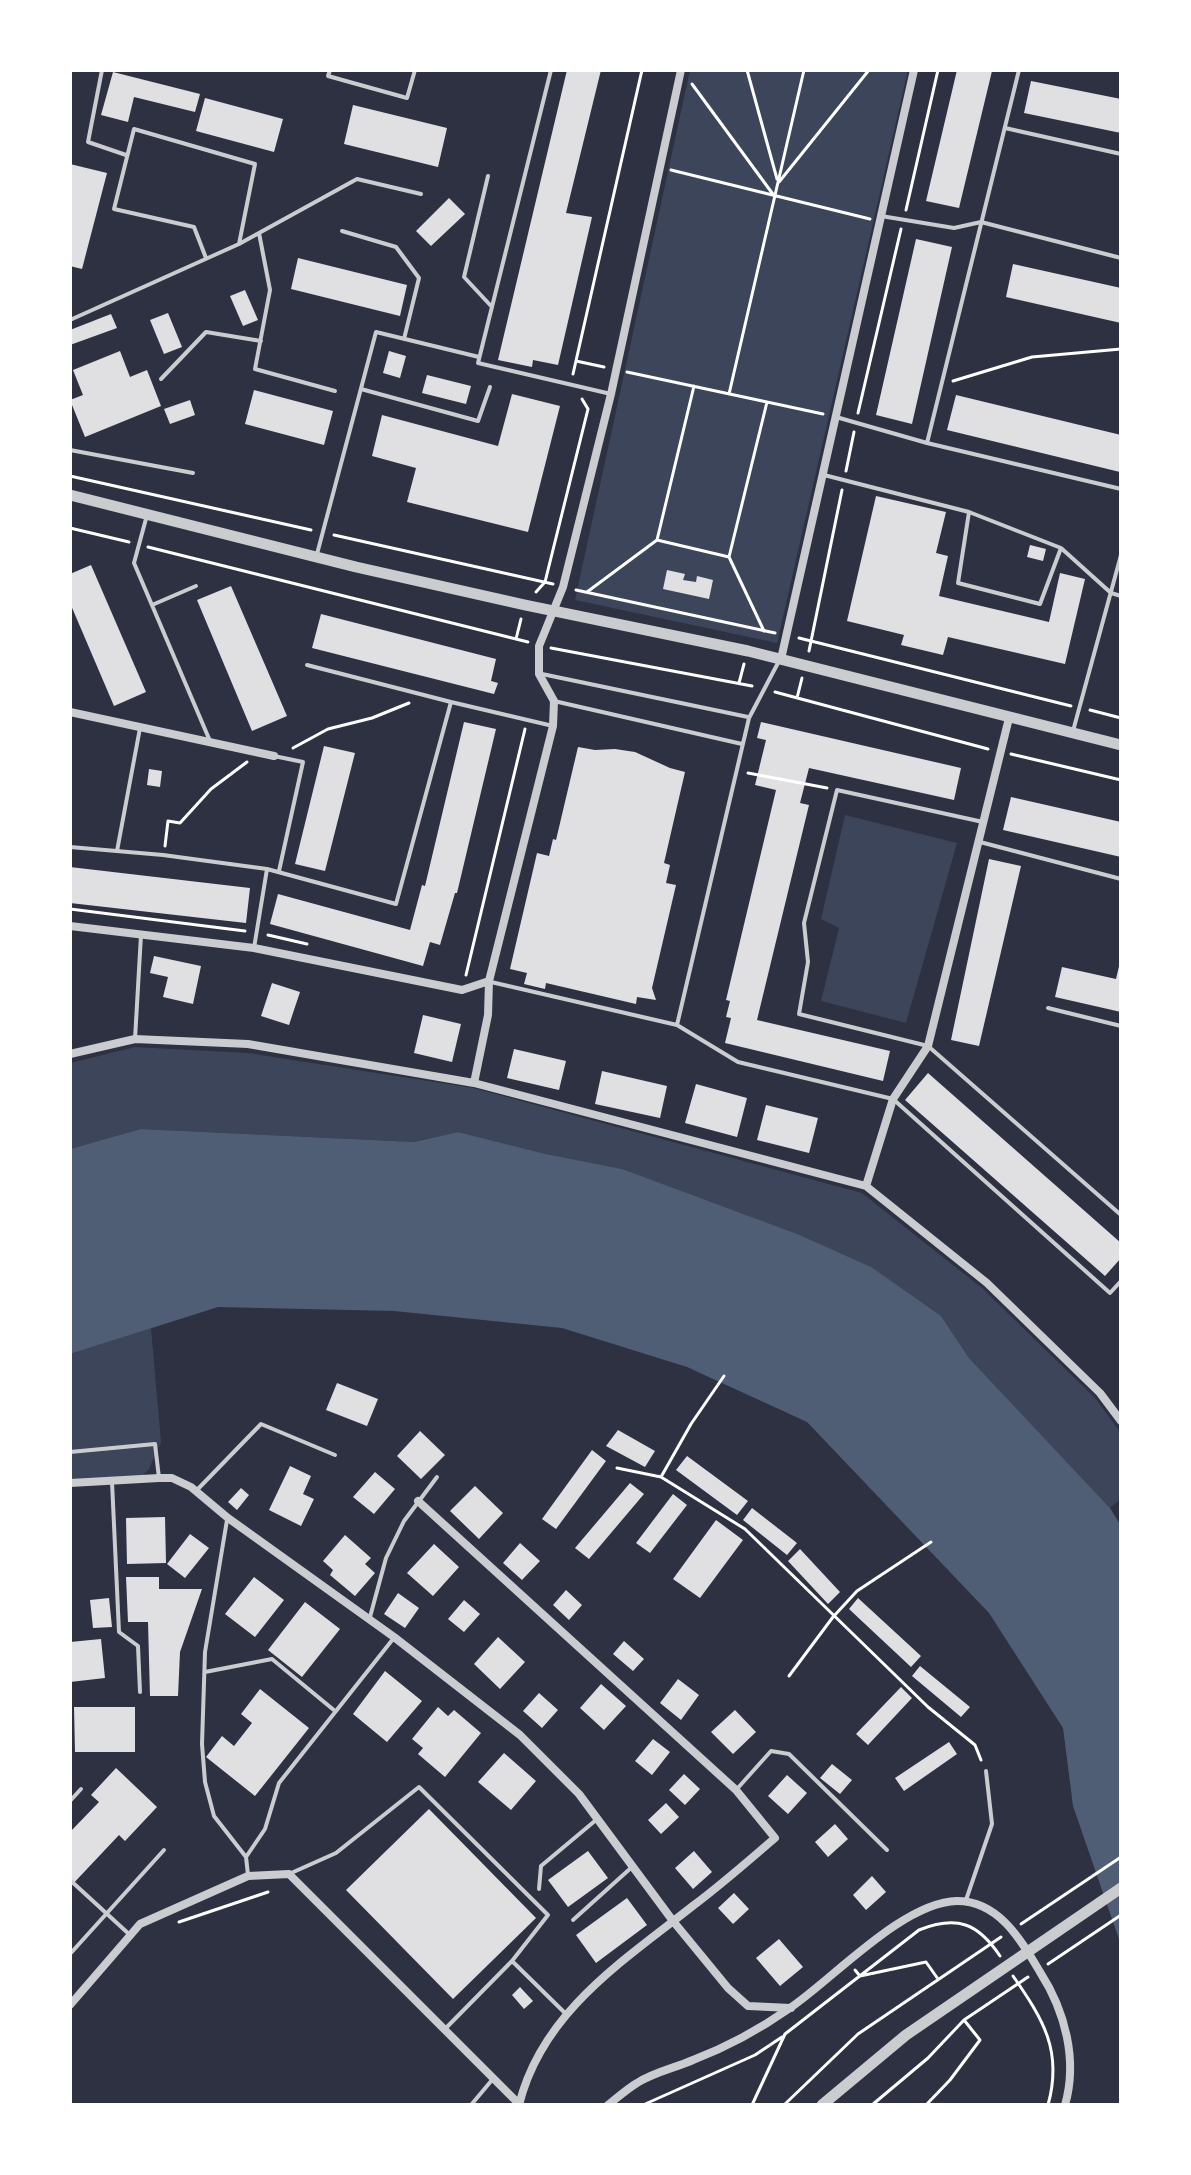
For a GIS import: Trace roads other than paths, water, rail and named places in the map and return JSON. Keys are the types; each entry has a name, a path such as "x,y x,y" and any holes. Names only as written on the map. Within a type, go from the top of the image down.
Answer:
{"street":[{"path":"474,1083 488,1015 489,981 553,726 554,701 539,674 539,646 563,587 611,394 681,70"},
{"path":"781,659 914,70"},
{"path":"70,495 525,605 781,659 1121,745"},
{"path":"70,712 274,756"},
{"path":"866,1186 893,1099 928,1046 1009,718"},
{"path":"70,926 254,948 462,990 489,981"},
{"path":"70,1054 135,1039 248,1044 474,1083 866,1186 987,1283 1100,1393 1121,1421"},
{"path":"70,1483 172,1478 196,1491 228,1518 394,1637 520,1735 579,1794 673,1921 728,1988 748,2006 791,2008"},
{"path":"418,1501 736,1790 775,1838 620,1962 567,2015 539,2051 528,2072 519,2104"},
{"path":"70,2005 140,1924 248,1876 289,1874 519,2104"},
{"path":"822,2105 873,2060 1121,1888"},
{"path":"608,2105 637,2082 713,2052 791,2008 906,1919 944,1902 965,1902 989,1908 1003,1919 1032,1958 1054,1996 1070,2049 1071,2076 1065,2105"}],"lane":[{"path":"102,70 88,142 127,155"},
{"path":"330,70 328,76 407,98 415,70"},
{"path":"551,70 478,363 611,394"},
{"path":"927,443 1019,70"},
{"path":"1005,128 1121,154"},
{"path":"206,258 194,227 114,209 134,129 255,164 239,244"},
{"path":"488,176 464,277 492,307"},
{"path":"70,320 239,244 357,179 421,194"},
{"path":"881,216 954,228 981,222 1121,258"},
{"path":"342,231 396,247 419,278 404,339"},
{"path":"259,233 270,290 255,369 335,391"},
{"path":"161,379 206,332 261,341"},
{"path":"317,556 376,332 480,357"},
{"path":"361,389 478,421 490,387"},
{"path":"836,417 927,443 1121,489"},
{"path":"70,450 193,473"},
{"path":"822,474 969,512 1061,548 1111,593 1121,596"},
{"path":"969,512 958,583 1040,604 1061,548"},
{"path":"148,513 134,563 211,743"},
{"path":"1073,734 1121,555"},
{"path":"152,605 196,586"},
{"path":"677,1025 749,718 781,659"},
{"path":"307,665 553,726"},
{"path":"539,674 749,718"},
{"path":"554,701 742,744"},
{"path":"70,847 267,869 396,904 451,702"},
{"path":"117,851 140,728"},
{"path":"274,756 303,762 279,872"},
{"path":"983,822 837,790 804,923 808,962 799,1014 928,1046 1121,1215"},
{"path":"978,842 1121,879"},
{"path":"254,948 267,869"},
{"path":"135,1039 141,935"},
{"path":"489,981 677,1025 738,1062 893,1099 1110,1293 1121,1281"},
{"path":"1048,1008 1121,1026"},
{"path":"196,1491 261,1424 335,1455"},
{"path":"70,1452 155,1444 159,1478"},
{"path":"370,1619 386,1558 404,1521 437,1477"},
{"path":"112,1480 119,1632 138,1646 140,1692"},
{"path":"228,1518 205,1652 202,1744 205,1782 214,1816 246,1857 248,1876"},
{"path":"246,1857 265,1829 279,1783 394,1637"},
{"path":"204,1673 272,1659 335,1711"},
{"path":"736,1790 771,1751 789,1754 887,1850"},
{"path":"965,1902 992,1824 986,1771"},
{"path":"289,1874 336,1853 419,1787 548,1915 512,1961 445,2029"},
{"path":"70,1801 81,1789"},
{"path":"539,1889 541,1866 598,1818"},
{"path":"70,1954 164,1850"},
{"path":"573,1920 634,1866"},
{"path":"70,1880 130,1935"},
{"path":"512,1961 567,2015"},
{"path":"471,2105 494,2078"}]}
